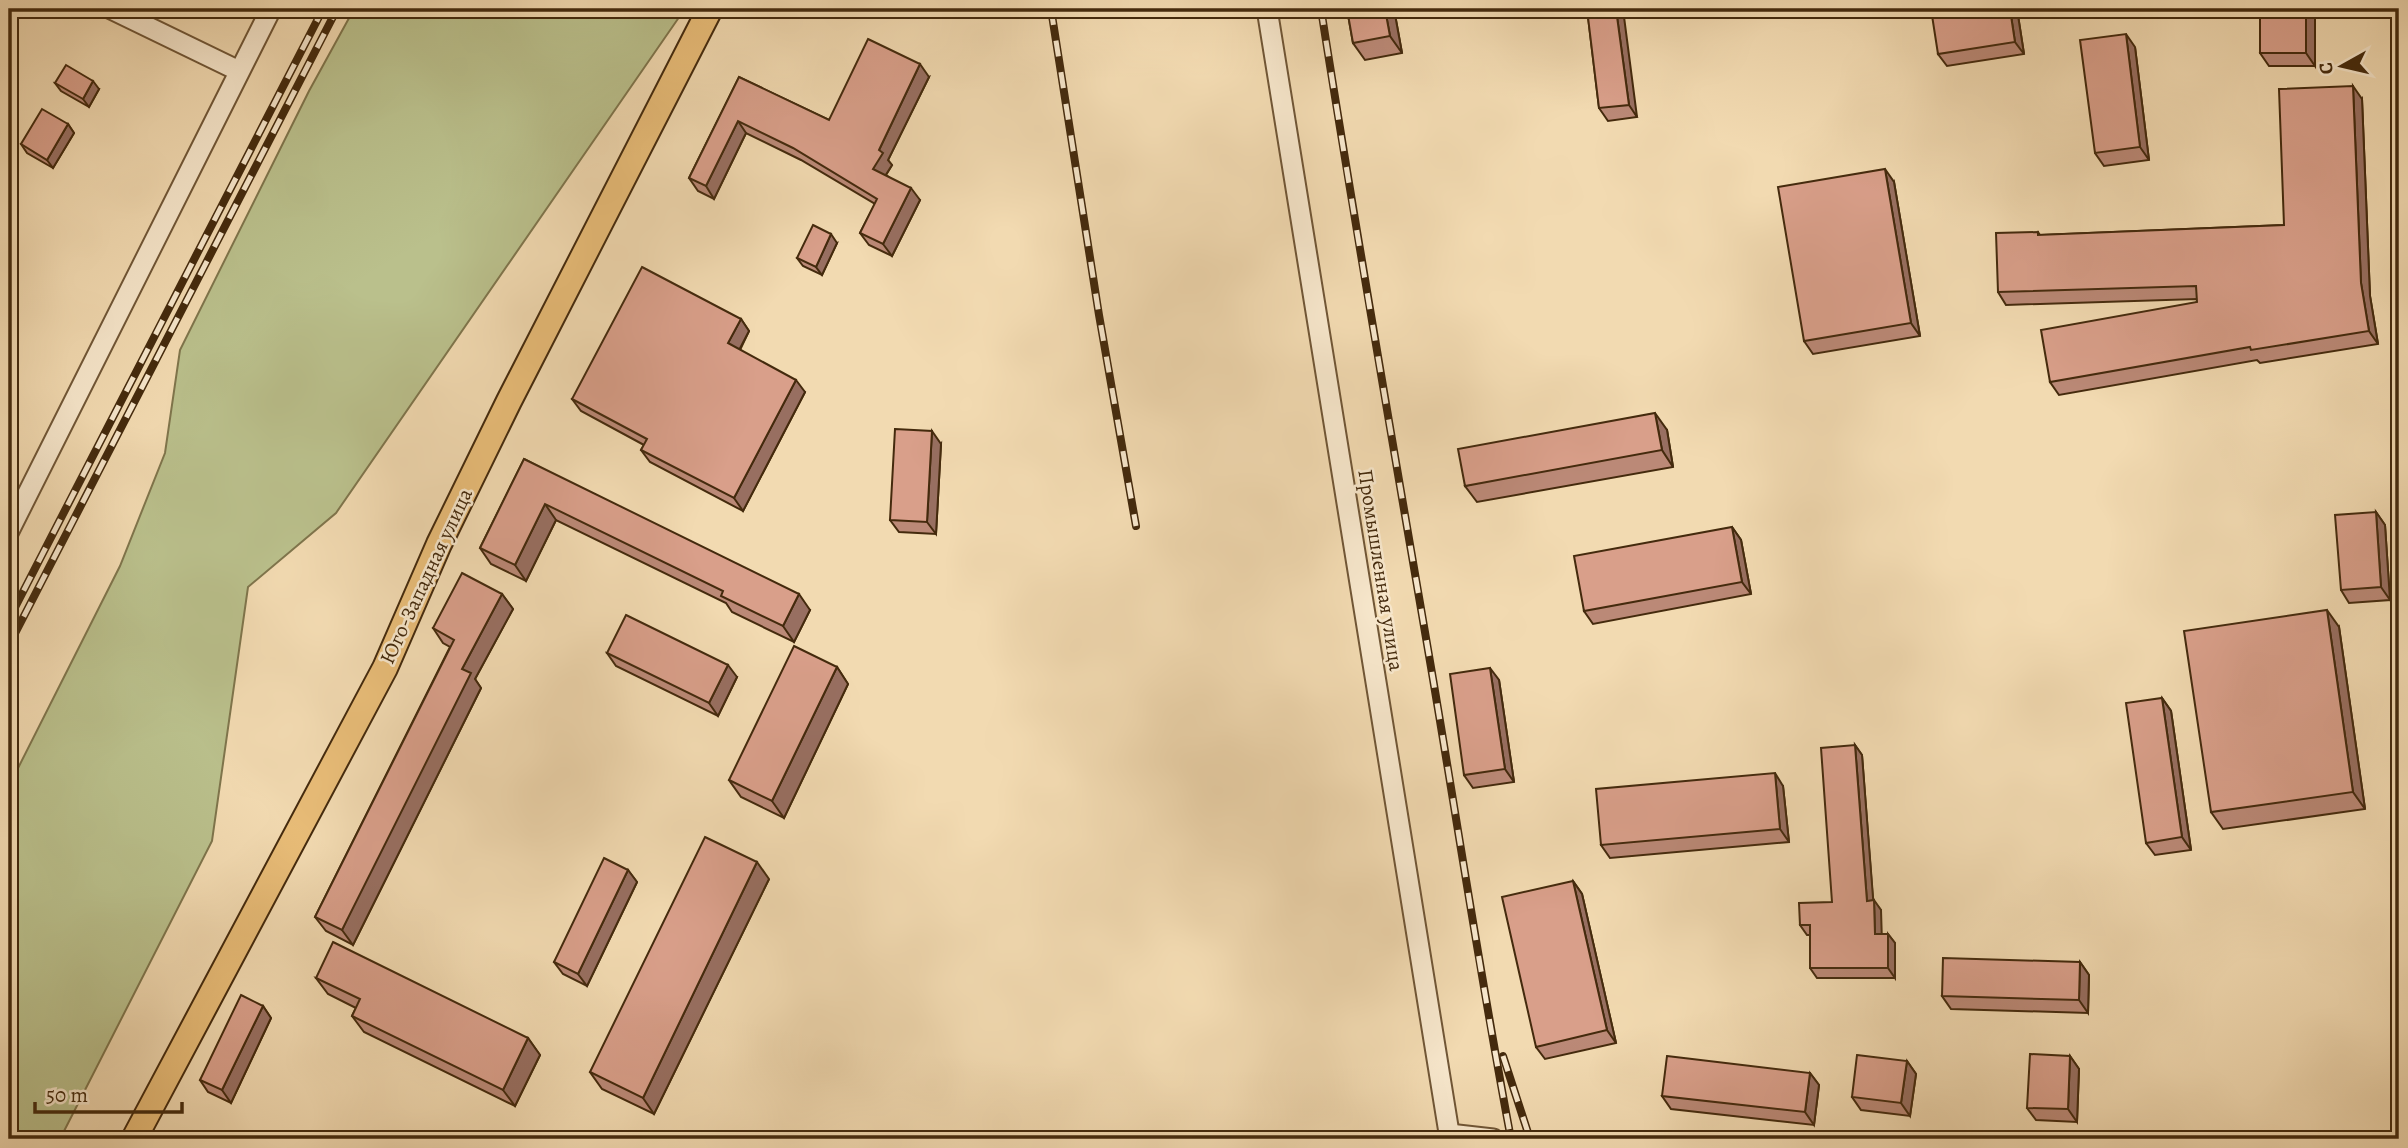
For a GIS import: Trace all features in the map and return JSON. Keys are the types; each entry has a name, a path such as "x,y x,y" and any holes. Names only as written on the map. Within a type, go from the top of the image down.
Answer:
{"main road":[{"name":"Юго-Западная улица","path":"135,1139 385,668 439,544 509,401 710,9"}],"street":[{"path":"111,9 239,71"},
{"path":"9,531 271,9"},
{"name":"Промышленная улица","path":"1267,9 1450,1137"},
{"path":"1450,1137 1493,1139"}],"green space":[{"path":"354,9 674,9 682,13 336,513 248,587 212,841 60,1139 9,1139 9,786 120,566 165,453 180,350 309,91"}],"building":[{"path":"1347,9 1385,9 1390,36 1353,43"},
{"path":"1587,9 1616,9 1629,105 1599,108"},
{"path":"1931,9 2010,9 2015,42 1938,54"},
{"path":"2260,9 2306,9 2306,53 2260,53"},
{"path":"2126,34 2140,147 2095,153 2080,40"},
{"path":"868,39 920,64 879,150 883,153 873,169 911,188 883,244 860,233 877,199 793,148 738,121 706,186 689,178 739,77 829,120"},
{"path":"66,65 93,81 83,99 55,83"},
{"path":"2353,86 2361,283 2369,331 2251,350 2250,347 2050,382 2041,330 2197,302 2196,286 1998,292 1996,233 2038,232 2038,235 2284,225 2279,89"},
{"path":"42,109 68,124 47,160 21,144"},
{"path":"1885,169 1911,323 1804,341 1778,187"},
{"path":"813,225 831,234 816,267 797,258"},
{"path":"642,267 741,319 728,343 796,380 734,498 641,450 647,439 572,399"},
{"path":"1655,413 1662,450 1465,486 1458,449"},
{"path":"895,429 932,431 927,522 890,520"},
{"path":"524,459 799,594 783,626 721,596 723,591 545,504 515,565 480,548"},
{"path":"2376,512 2381,587 2341,590 2335,515"},
{"path":"1732,527 1742,582 1584,611 1574,556"},
{"path":"462,573 502,594 462,669 471,673 342,930 315,917 454,640 433,628"},
{"path":"2327,610 2353,792 2211,812 2184,631"},
{"path":"626,615 728,665 709,703 607,653"},
{"path":"794,646 837,667 772,801 729,780"},
{"path":"1490,668 1505,769 1464,775 1450,674"},
{"path":"2162,698 2182,837 2146,843 2126,703"},
{"path":"1855,745 1867,901 1874,900 1875,934 1888,934 1888,968 1810,968 1810,925 1800,925 1799,903 1832,902 1821,748"},
{"path":"1775,773 1780,829 1601,845 1596,789"},
{"path":"705,837 757,862 643,1098 590,1072"},
{"path":"604,858 628,870 578,974 554,962"},
{"path":"1573,881 1607,1030 1536,1047 1502,897"},
{"path":"333,942 528,1038 503,1090 352,1016 360,999 316,978"},
{"path":"1943,958 2080,962 2079,1000 1942,996"},
{"path":"241,995 263,1006 222,1090 200,1080"},
{"path":"2030,1054 2070,1056 2068,1109 2027,1108"},
{"path":"1857,1055 1907,1061 1901,1103 1852,1097"},
{"path":"1667,1056 1810,1073 1805,1112 1662,1096"},
{"path":"562,1132 577,1139 558,1139"}],"railway":[{"path":"9,619 323,9"},
{"path":"9,645 337,9"},
{"path":"1051,9 1099,315 1136,526"},
{"path":"1321,9 1511,1139"},
{"path":"1503,1056 1530,1139"}]}
